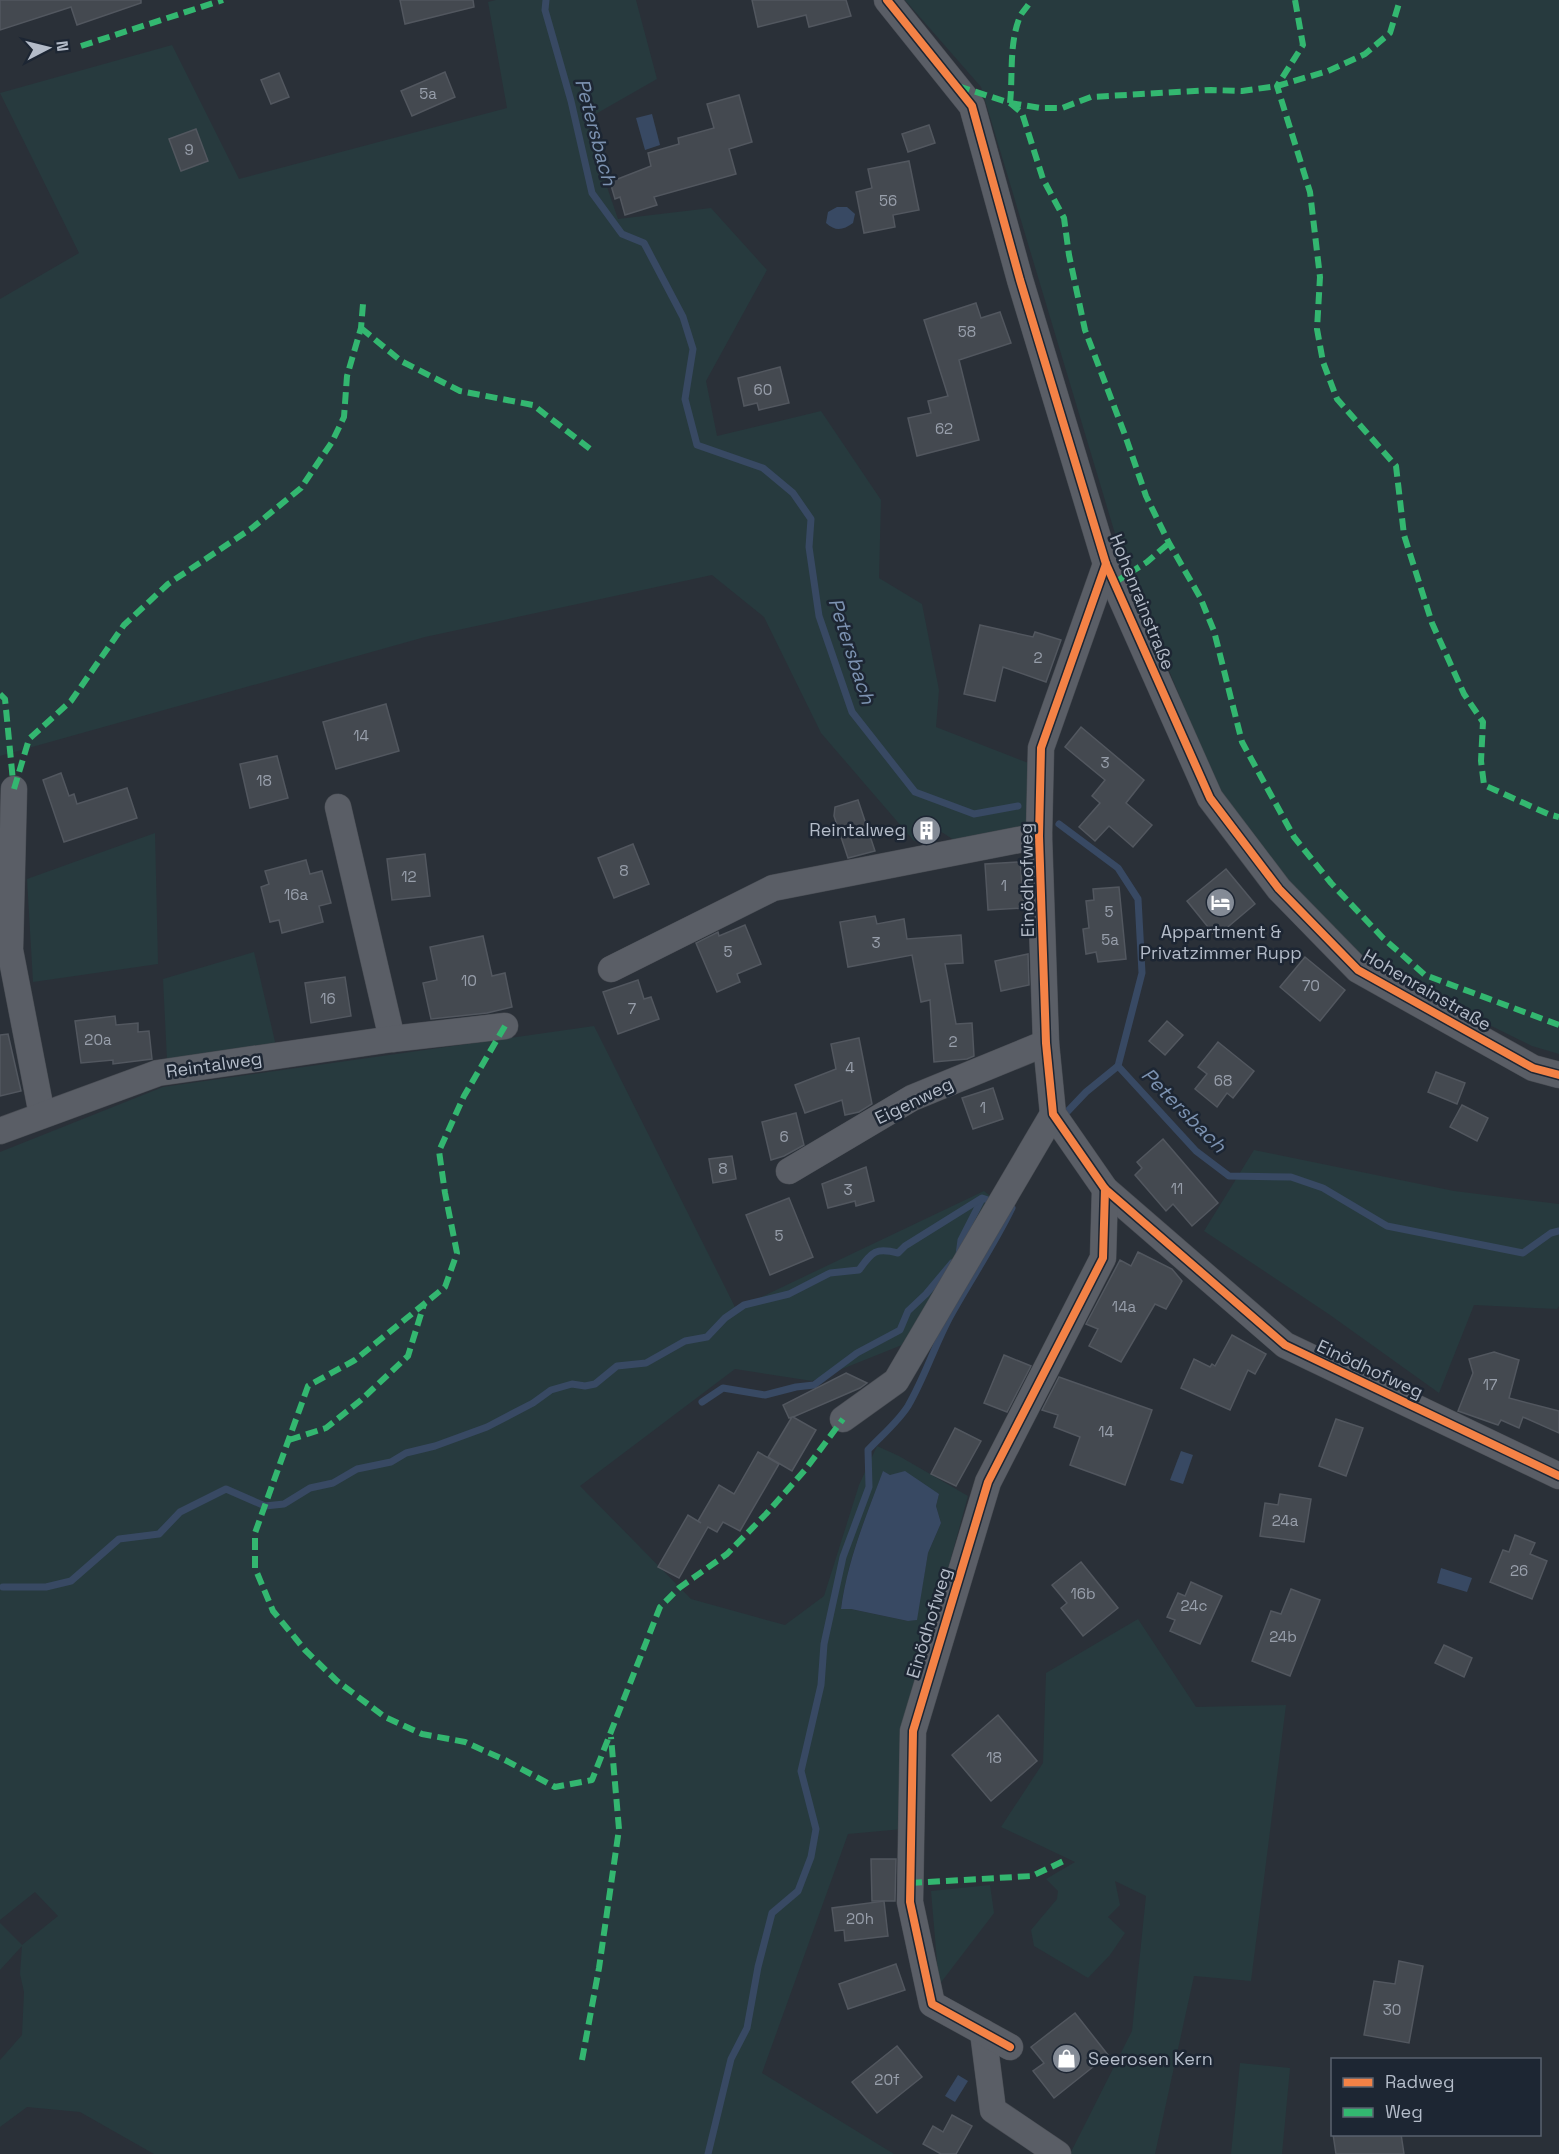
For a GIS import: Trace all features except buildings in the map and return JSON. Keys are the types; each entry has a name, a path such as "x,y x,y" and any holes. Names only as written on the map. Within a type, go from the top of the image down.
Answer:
{"street":[{"name":"Hohenrainstraße","path":"887,0 972,106 1020,280 1106,564 1210,798 1279,889 1358,970 1533,1068 1559,1075"},
{"name":"Einödhofweg","path":"1106,564 1041,748 1040,836 1046,1043 1053,1114 1105,1189 1285,1346 1559,1476"},
{"path":"14,789 10,950 42,1115"},
{"path":"338,807 392,1039"},
{"path":"610,969 773,888 1040,836"},
{"name":"Reintalweg","path":"0,1131 158,1073 392,1039 505,1026"},
{"name":"Eigenweg","path":"789,1171 912,1098 1046,1043"},
{"path":"843,1419 896,1380 1053,1114"},
{"name":"Einödhofweg","path":"1010,2047 932,2004 910,1902 913,1731 988,1482 1103,1258 1105,1189"},
{"path":"983,2032 993,2110 1058,2154"}],"green space":[{"path":"496,0 636,0 657,79 594,115 605,181 618,219 711,208 767,270 706,381 717,436 821,411 881,500 879,578 922,604 939,690 936,727 1031,764 1030,830 965,847 932,826 921,827 920,838 914,841 821,733 764,617 712,575 425,637 0,756 0,299 79,253 0,93 172,45 239,179 507,108 488,2"},
{"path":"905,0 1559,0 1559,1054 1532,1046 1365,964 1287,881 1219,791 1122,557 981,87"},
{"path":"155,833 158,964 33,982 27,879"},
{"path":"254,952 276,1046 167,1060 163,979"},
{"path":"594,1026 736,1309 984,1191 1000,1204 951,1288 902,1345 812,1381 735,1369 580,1486 691,1599 785,1625 824,1596 859,1485 877,1446 899,1456 968,1496 903,1733 903,1829 848,1834 762,2073 894,2154 154,2154 80,2112 27,2107 0,2127 0,2060 22,2035 24,1992 20,1974 22,1946 0,1970 0,1923 22,1945 58,1916 35,1892 0,1920 0,1152 163,1087","holes":["883,1472 939,1494 936,1506 941,1523 928,1553 916,1620 908,1621 841,1609 852,1556"]},
{"path":"1254,1150 1454,1191 1559,1204 1559,1306 1557,1309 1474,1305 1439,1393 1330,1315 1204,1231"},
{"path":"1138,1619 1196,1707 1286,1705 1251,1981 1194,1976 1155,2154 1070,2154 1132,2031 1146,1896 1115,1881 1120,1905 1108,1917 1125,1933 1110,1955 1088,1978 1034,1946 1031,1930 1057,1899 1058,1891 1046,1879 1075,1862 1001,1827 1043,1763 1046,1673"},
{"path":"990,1885 994,1913 939,1985 931,1891"},
{"path":"1240,2063 1290,2068 1282,2154 1231,2154"}],"water":[{"path":"652,114 660,145 645,150 636,118"},
{"path":"837,207 847,207 855,214 853,223 840,229 833,228 826,223 828,212"},
{"path":"1181,1451 1193,1455 1183,1484 1170,1480"},
{"path":"883,1471 890,1475 905,1471 939,1494 936,1506 941,1523 928,1553 917,1620 908,1621 841,1609 852,1557"},
{"path":"1441,1568 1472,1578 1467,1592 1437,1583"},
{"path":"958,2075 968,2081 955,2102 945,2096"}],"waterway":[{"name":"Petersbach","path":"546,0 545,10 571,101 592,193 622,234 644,243 683,317 693,349 685,399 697,445 763,468 793,493 811,519 809,547 819,616 852,712 915,792 974,814 1018,806"},
{"name":"Petersbach","path":"1059,824 1118,868 1138,899 1142,973 1118,1066 1196,1151 1229,1176 1291,1177 1323,1188 1387,1226 1523,1253 1551,1233 1559,1231"},
{"path":"1067,1112 1086,1092 1118,1066"},
{"path":"3,1587 46,1587 71,1581 119,1539 159,1534 180,1512 226,1489 265,1506 284,1504 310,1488 333,1483 357,1469 391,1462 406,1453 435,1446 487,1427 533,1403 551,1390 572,1384 585,1386 595,1384 617,1366 646,1363 685,1341 707,1337 725,1318 744,1305 789,1294 830,1273 859,1270 875,1252 898,1253 905,1246 982,1198 991,1201"},
{"path":"959,1255 961,1240 982,1199"},
{"path":"708,2154 731,2059 747,2028 758,1967 772,1913 798,1891 811,1857 816,1829 801,1771 821,1685 824,1644 843,1557 869,1487 868,1450 908,1406 951,1315 1012,1208"},
{"path":"702,1402 723,1388 765,1395 814,1385 857,1353 900,1330 908,1311 952,1263"}],"marked path":[{"path":"81,46 223,0"},
{"path":"1010,103 1016,29 1020,16 1031,0"},
{"path":"1295,0 1303,45 1277,86 1310,192 1320,277 1317,329 1323,362 1337,399 1396,466 1404,535 1432,623 1464,694 1483,722 1481,761 1484,785 1559,817"},
{"path":"958,86 1010,103 1041,108 1062,108 1091,97 1211,90 1242,91 1277,86 1328,71 1365,54 1390,33 1400,0"},
{"path":"1010,103 1022,113 1043,179 1064,218 1069,255 1085,330 1146,496 1169,543 1200,597 1214,631 1242,742 1294,837 1331,883 1383,938 1425,975 1559,1025"},
{"path":"14,789 29,739 71,701 124,625 168,584 252,528 301,488 332,442 344,417 347,376 361,328 363,304"},
{"path":"361,328 401,361 460,391 533,405 594,452"},
{"path":"1114,583 1147,562 1169,543"},
{"path":"0,694 5,699 13,781"},
{"path":"505,1026 464,1096 439,1151 457,1253 445,1287 355,1360 308,1386 255,1533 255,1568 273,1611 305,1650 337,1681 385,1717 422,1734 465,1742 555,1787 592,1780 660,1607 679,1588 727,1554 766,1514 805,1470 843,1419"},
{"path":"289,1440 326,1428 361,1400 408,1356 424,1304"},
{"path":"582,2060 599,1968 619,1829 611,1737"},
{"path":"910,1883 1032,1876 1068,1859"}],"cycle path":[{"path":"887,0 972,106 1020,280 1106,564 1210,798 1279,889 1358,970 1533,1068 1559,1075"},
{"path":"1106,564 1041,748 1039,836 1046,1043 1053,1114 1105,1189 1285,1345 1559,1476"},
{"path":"1010,2047 932,2004 910,1902 913,1731 988,1482 1103,1258 1105,1189"}],"place":[{"name":"Reintalweg","path":"927,830"},
{"name":"Appartment & Privatzimmer Rupp","path":"1221,903"},
{"name":"Seerosen Kern","path":"1067,2059"}]}
